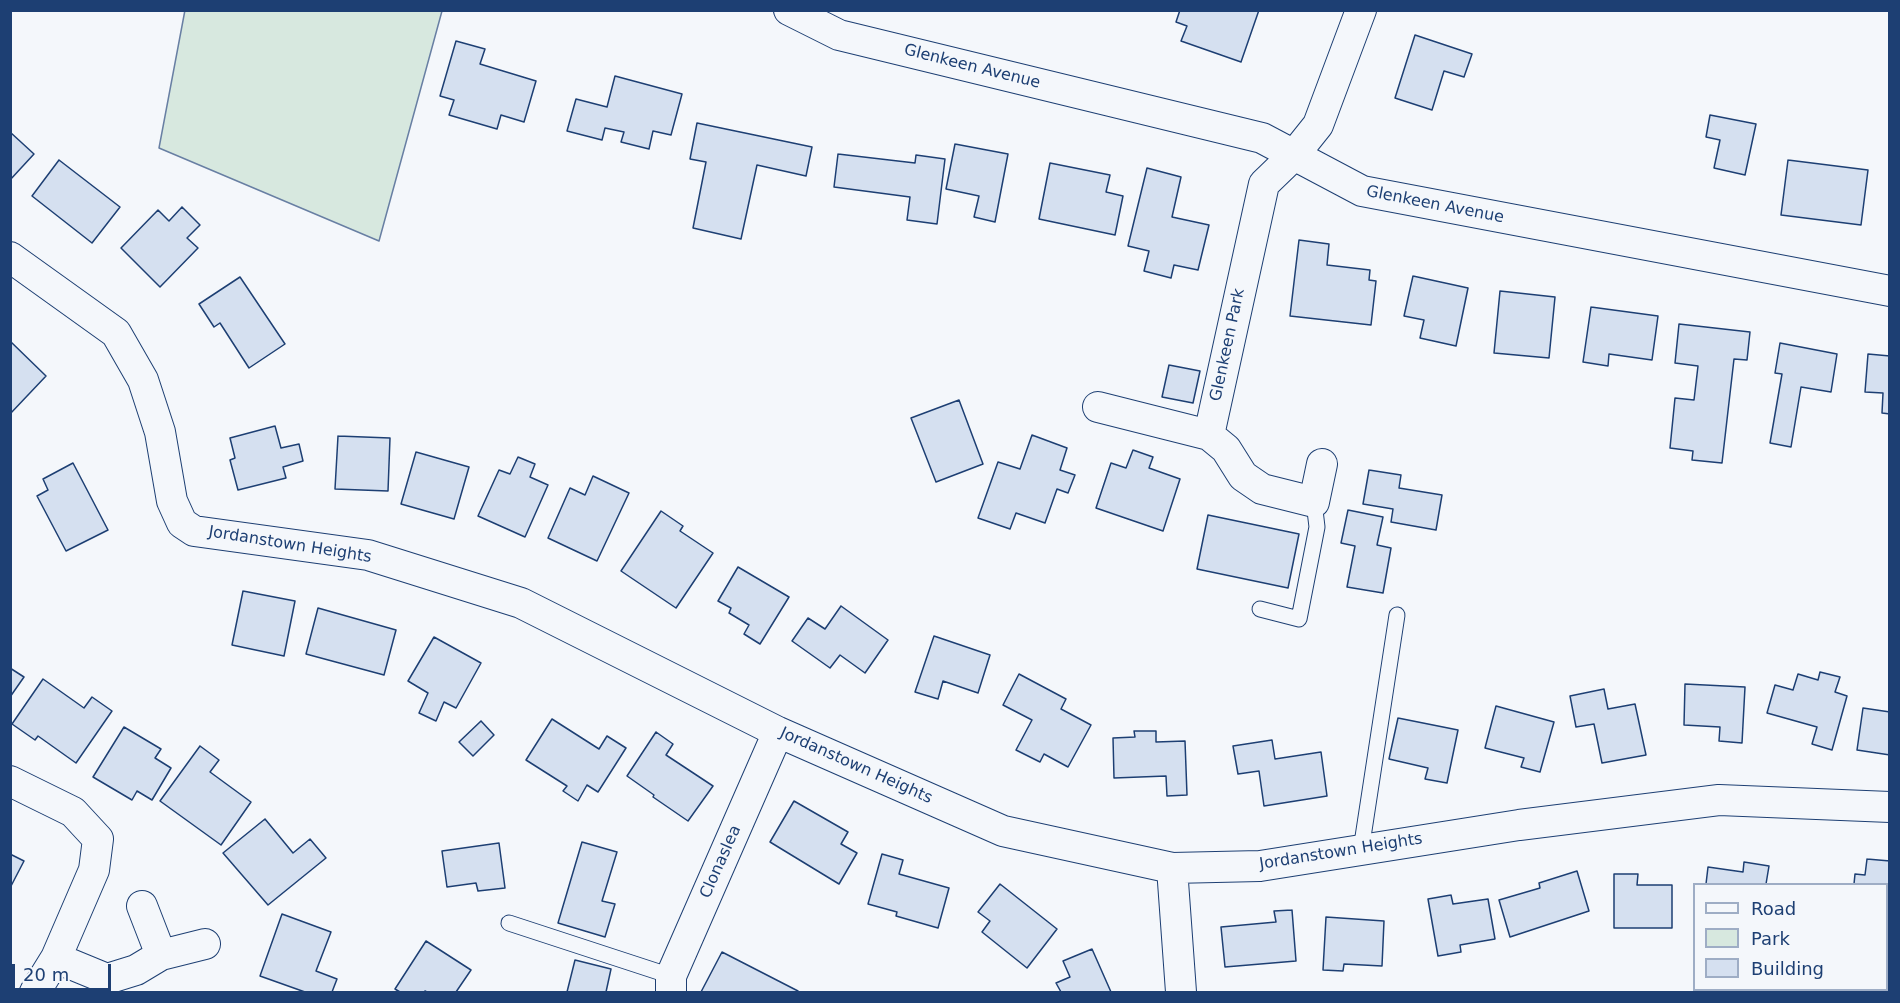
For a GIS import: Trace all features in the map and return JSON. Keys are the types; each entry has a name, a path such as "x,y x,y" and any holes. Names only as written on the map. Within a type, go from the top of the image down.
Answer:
{"street":[{"name":"Glenkeen Avenue","path":"789,10 839,35 1262,138 1362,190 1890,291"},
{"name":"Glenkeen Park","path":"1209,435 1264,184 1294,156 1318,125 1361,10"},
{"name":"Jordanstown Heights","path":"10,257 116,333 143,380 160,432 172,501 182,522 195,531 368,555 521,603 778,732 1004,831 1172,868 1260,866 1519,825 1719,800 1890,807"},
{"path":"1098,407 1209,435 1226,450 1243,476 1262,489 1314,502 1322,464"},
{"name":"Clonaslea","path":"671,984 778,732"},
{"path":"10,782 73,812 98,839 94,870 56,958 36,993"},
{"path":"1172,868 1180,993"},
{"path":"142,906 161,955"},
{"path":"56,958 107,979 136,970 161,955 205,944"}],"lane":[{"path":"1260,609 1299,619 1317,527 1314,502"},
{"path":"1361,850 1396,615"},
{"path":"509,922 671,984"}],"green space":[{"path":"185,10 442,11 379,241 159,148"}],"building":[{"path":"1180,10 1259,10 1241,62 1181,41 1187,26 1176,22"},
{"path":"1415,35 1472,54 1464,77 1444,71 1432,110 1395,98"},
{"path":"456,41 485,49 480,64 536,81 524,122 501,115 497,129 449,115 454,100 440,96"},
{"path":"615,76 682,94 671,135 653,131 649,149 621,142 624,132 605,128 602,140 567,131 576,99 607,107"},
{"path":"1710,115 1756,124 1745,175 1714,168 1720,140 1706,137"},
{"path":"697,123 812,147 806,176 757,165 741,239 693,228 706,162 690,159"},
{"path":"10,132 34,154 10,180"},
{"path":"955,144 1008,154 995,222 974,217 979,196 946,189"},
{"path":"838,154 915,163 916,155 945,159 937,224 907,220 910,197 834,187"},
{"path":"59,160 120,207 92,243 32,196"},
{"path":"1788,160 1868,170 1861,225 1781,215"},
{"path":"1050,163 1110,175 1106,192 1123,196 1115,235 1039,219"},
{"path":"1147,168 1181,177 1172,217 1209,225 1198,270 1174,265 1171,278 1144,271 1149,251 1128,246"},
{"path":"182,207 200,225 187,238 198,248 160,287 121,248 158,210 169,221"},
{"path":"1299,240 1329,244 1327,265 1370,270 1369,280 1376,281 1371,325 1290,316"},
{"path":"1413,276 1468,288 1456,346 1420,338 1424,320 1404,316"},
{"path":"240,277 285,344 249,368 220,323 214,327 199,304"},
{"path":"1500,291 1555,297 1549,358 1494,353"},
{"path":"1591,307 1658,316 1652,360 1609,354 1608,366 1583,362"},
{"path":"1679,324 1750,332 1747,360 1734,359 1722,463 1692,460 1693,451 1670,448 1675,398 1694,400 1698,366 1675,363"},
{"path":"10,341 46,376 10,414"},
{"path":"1780,343 1837,354 1831,392 1801,387 1791,447 1770,443 1782,374 1775,373"},
{"path":"1868,354 1890,356 1890,414 1882,413 1883,393 1865,392"},
{"path":"1169,365 1200,371 1193,403 1162,397"},
{"path":"959,400 983,464 936,482 911,418"},
{"path":"275,426 281,448 299,444 303,461 283,467 286,478 238,490 230,460 235,458 230,438"},
{"path":"1032,435 1067,448 1060,470 1075,475 1068,493 1057,489 1045,523 1016,513 1010,529 978,518 998,462 1020,469"},
{"path":"338,436 390,438 388,491 335,489"},
{"path":"1133,450 1153,457 1149,468 1180,479 1163,531 1096,508 1111,463 1126,468"},
{"path":"416,452 469,467 454,519 401,504"},
{"path":"518,457 535,464 530,477 548,485 525,537 478,516 499,470 510,474"},
{"path":"73,463 108,530 66,551 37,496 48,490 43,479"},
{"path":"1369,470 1401,475 1399,488 1442,495 1436,530 1391,522 1393,509 1363,504"},
{"path":"593,476 629,493 597,561 548,538 570,488 585,495"},
{"path":"1348,510 1383,517 1377,545 1391,548 1383,593 1347,587 1355,546 1341,543"},
{"path":"661,511 683,526 680,531 713,553 676,608 621,571"},
{"path":"1208,515 1299,534 1288,588 1197,569"},
{"path":"738,567 789,597 760,644 744,634 749,625 729,613 731,608 718,601"},
{"path":"243,591 295,601 284,656 232,645"},
{"path":"841,606 888,640 865,673 840,655 830,668 792,641 808,618 825,629"},
{"path":"318,608 396,630 384,675 306,654"},
{"path":"934,636 990,655 978,693 943,681 938,699 915,692"},
{"path":"434,637 481,663 456,708 444,702 436,721 419,713 428,693 408,681"},
{"path":"10,668 24,677 10,697"},
{"path":"1820,672 1840,677 1835,692 1847,696 1832,750 1812,744 1817,727 1767,713 1775,685 1793,690 1798,674 1818,680"},
{"path":"1019,674 1066,699 1061,709 1091,725 1068,767 1044,754 1040,762 1016,750 1032,720 1003,705"},
{"path":"43,679 84,708 92,697 112,711 76,763 38,736 35,740 12,724"},
{"path":"1685,684 1745,687 1742,743 1719,741 1720,727 1684,725"},
{"path":"1604,689 1608,709 1635,704 1646,755 1602,763 1594,724 1576,727 1570,696"},
{"path":"1496,706 1554,722 1540,772 1521,767 1524,758 1485,748"},
{"path":"1863,708 1890,712 1890,755 1857,750"},
{"path":"1398,718 1458,730 1447,783 1425,779 1428,768 1389,759"},
{"path":"552,719 599,749 607,736 626,748 598,792 587,785 578,801 563,791 567,786 526,760"},
{"path":"481,721 494,735 473,756 459,742"},
{"path":"124,727 161,749 155,758 171,768 152,800 137,791 132,800 93,777"},
{"path":"1134,731 1156,731 1156,742 1185,741 1187,795 1167,796 1166,776 1114,778 1113,738 1135,737"},
{"path":"656,732 673,744 666,755 713,786 688,821 627,776"},
{"path":"1272,740 1275,759 1321,752 1327,796 1264,806 1259,771 1238,774 1233,746"},
{"path":"200,746 219,760 210,772 251,802 221,845 160,801"},
{"path":"794,801 848,832 841,844 857,853 839,884 770,842"},
{"path":"265,819 293,853 310,839 326,858 268,905 223,853"},
{"path":"582,842 617,852 602,901 615,904 605,937 558,923"},
{"path":"499,843 505,888 478,891 476,883 447,887 442,851"},
{"path":"10,854 24,861 10,888"},
{"path":"882,854 903,860 899,874 949,888 938,928 896,916 897,912 868,904"},
{"path":"1867,859 1890,861 1890,947 1888,947 1888,883 1854,883 1855,874 1865,875"},
{"path":"1744,862 1769,866 1766,883 1706,883 1708,867 1743,872"},
{"path":"1577,871 1589,911 1510,937 1499,900 1540,888 1539,883"},
{"path":"1614,874 1638,874 1637,885 1672,885 1672,928 1614,928"},
{"path":"1000,884 1057,929 1027,968 982,932 990,921 978,912"},
{"path":"1451,895 1453,904 1488,899 1495,939 1460,945 1461,952 1438,956 1428,899"},
{"path":"1292,910 1296,961 1225,967 1221,927 1276,922 1274,911"},
{"path":"282,914 331,932 316,971 337,979 332,992 305,992 260,976"},
{"path":"1326,917 1384,921 1382,966 1344,964 1343,971 1323,970"},
{"path":"426,941 471,970 456,992 400,992 395,989"},
{"path":"1092,949 1111,992 1061,992 1056,983 1070,977 1063,961"},
{"path":"722,952 798,991 798,992 701,992"},
{"path":"575,960 611,969 606,992 567,992"},
{"path":"1808,991 1827,992 1787,992"},
{"path":"1827,991 1883,991 1827,992"}]}
